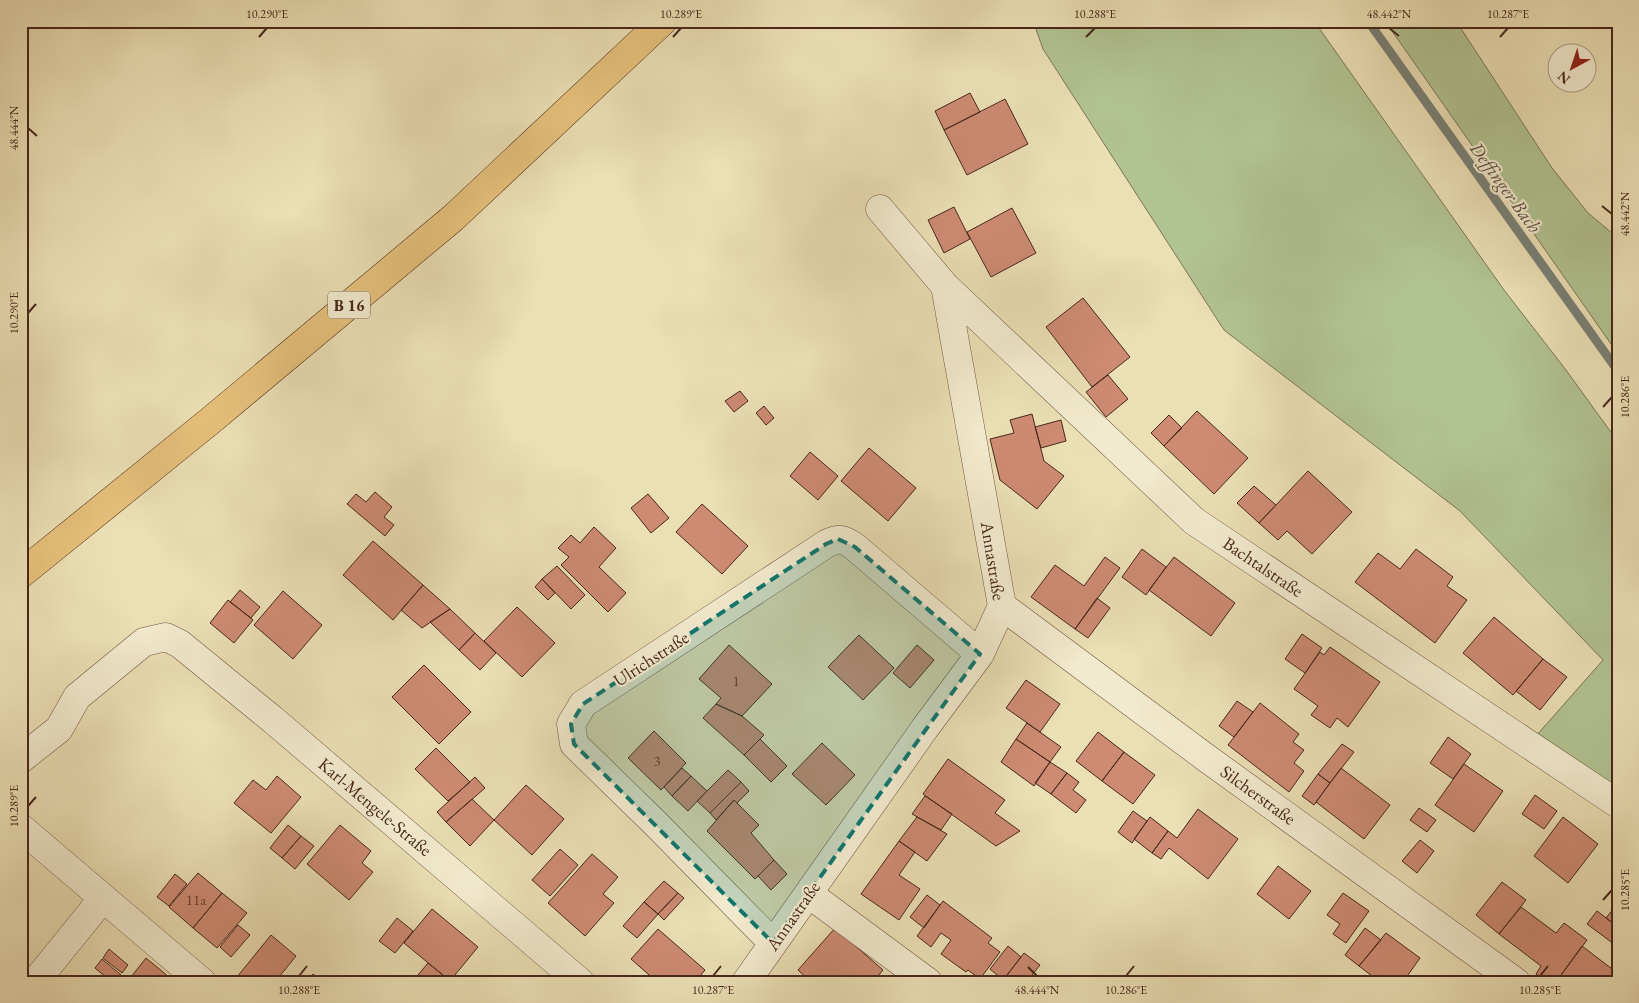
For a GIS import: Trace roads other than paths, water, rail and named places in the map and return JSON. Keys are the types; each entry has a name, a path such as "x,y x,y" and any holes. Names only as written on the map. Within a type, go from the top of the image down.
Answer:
{"main road":[{"name":"B 16","path":"21,574 210,421 453,218 662,21"}],"street":[{"path":"880,209 945,286"},
{"name":"Annastraße","path":"746,982 925,728 980,654 1002,606 945,286"},
{"name":"Bachtalstraße","path":"945,286 1194,521 1618,804"},
{"name":"Ulrichstraße","path":"772,943 655,823 574,744 570,724 583,704 817,550 838,539 847,541 855,547 980,654"},
{"name":"Silcherstraße","path":"1002,606 1205,757 1516,982"},
{"name":"Karl-Mengele-Straße","path":"21,759 59,729 76,697 144,642 166,637 180,644 272,719 580,982"},
{"path":"21,828 202,982"},
{"path":"809,894 928,982"},
{"path":"35,982 103,898"}],"waterway":[{"name":"Deffinger Bach","path":"1368,21 1618,371"}]}
